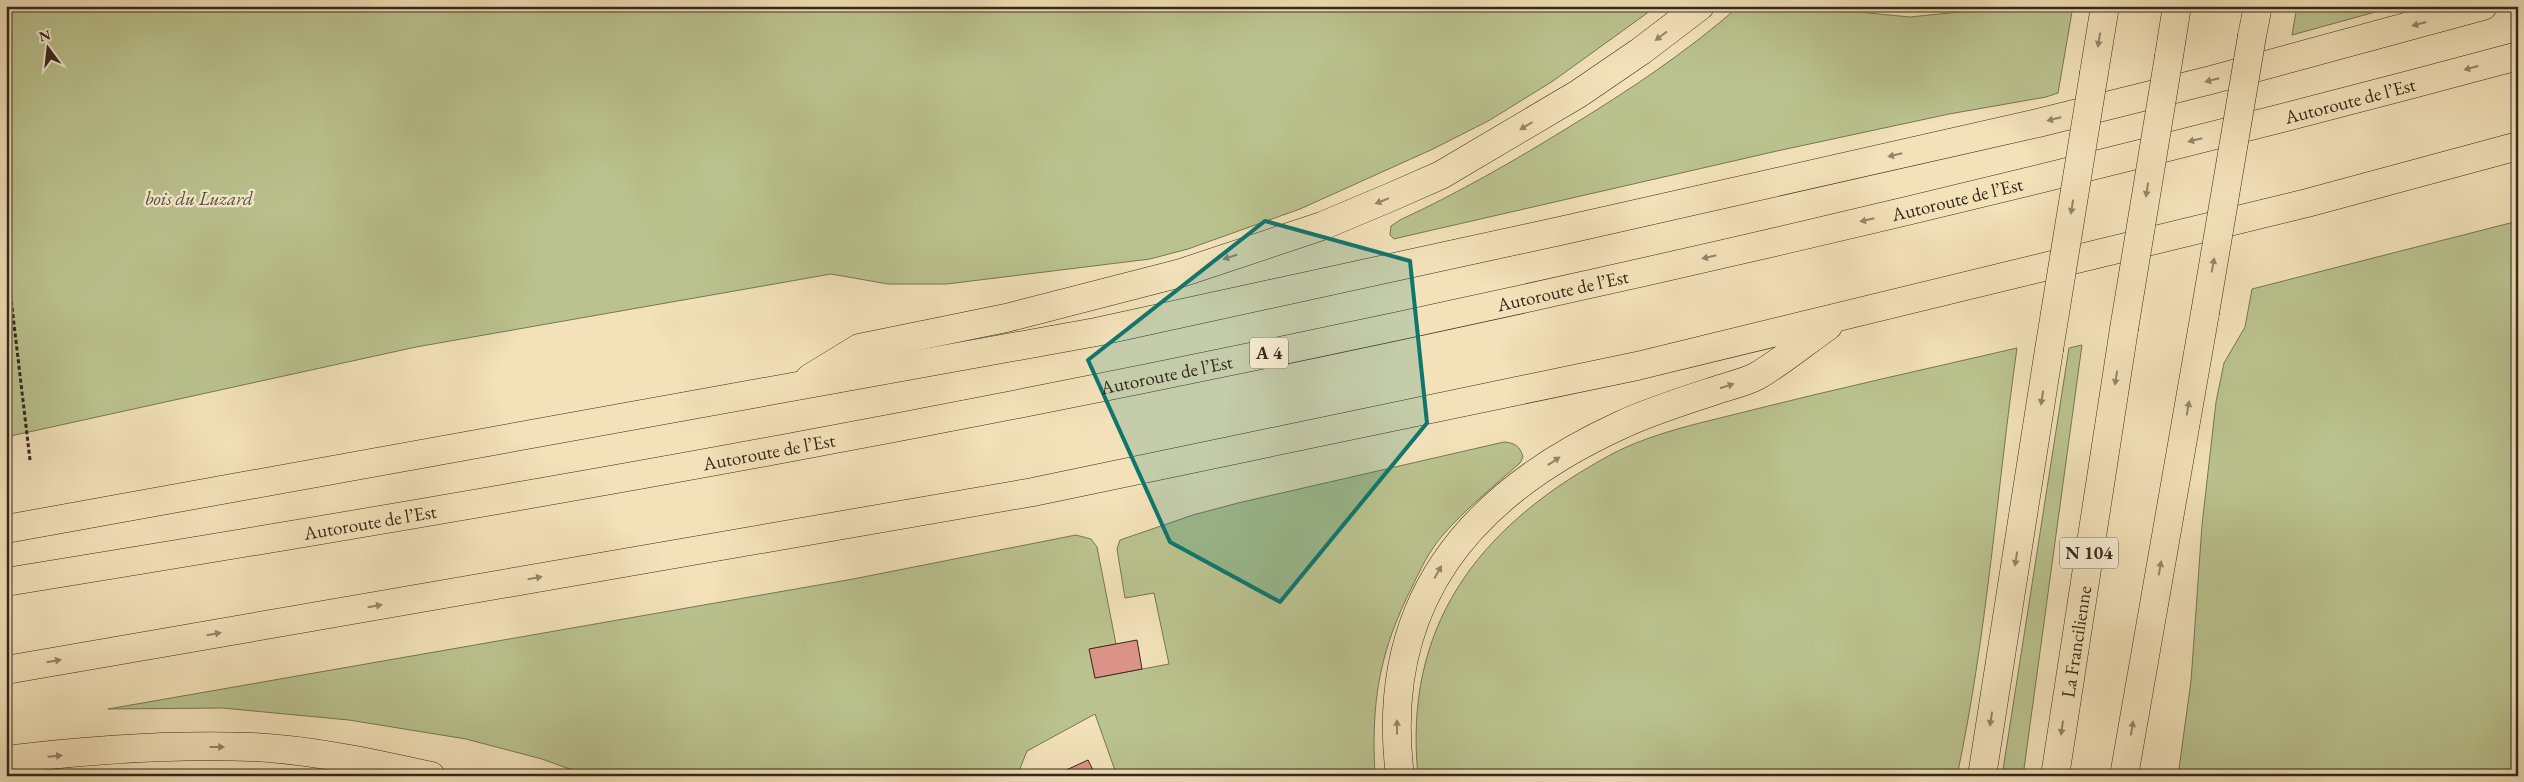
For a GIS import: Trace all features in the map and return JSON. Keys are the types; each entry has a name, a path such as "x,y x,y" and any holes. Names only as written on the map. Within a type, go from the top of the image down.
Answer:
{"highway":[{"path":"796,386 860,348 1006,318 1181,273 1322,226 1382,201 1441,175 1578,94 1642,51 1700,6"},
{"path":"1982,776 2105,6"},
{"name":"La Francilienne","path":"2055,776 2124,330 2177,6"},
{"path":"2124,776 2258,6"},
{"path":"6,528 1096,332 1578,227 2038,123 2258,68 2483,6"},
{"name":"Autoroute de l’Est","path":"6,582 268,540 782,449 1204,367 1605,281 1883,216 2285,118 2518,56"},
{"path":"6,670 1033,492 1637,366 2307,203 2518,146"},
{"path":"1400,776 1397,700 1405,650 1421,604 1445,559 1480,519 1520,484 1569,451 1630,421 1756,377 1840,317"},
{"path":"6,760 145,747 253,748 371,762 431,776"}],"path":[{"path":"6,256 30,460"}],"highlighted area":[{"path":"1265,221 1410,261 1427,423 1280,602 1170,542 1088,360"}],"green space":[{"name":"bois du Luzard","path":"6,6 1657,6 1553,81 1490,120 1433,149 1300,209 1188,249 1150,259 947,284 888,284 831,274 416,347 6,437"},
{"path":"1739,6 1841,6 1868,13 1910,17 1988,9 1995,6 2073,6 2058,93 1777,151 1394,239 1390,235 1391,226 1400,220 1507,164 1613,99 1678,55"},
{"path":"2297,6 2397,6 2292,35"},
{"path":"2518,221 2518,776 2178,776 2191,681 2202,525 2216,402 2224,363 2245,327 2252,289"},
{"path":"2082,345 2023,776 2002,776 2069,348"},
{"path":"2017,348 1984,616 1957,776 1418,776 1416,722 1423,673 1437,629 1458,588 1485,551 1519,517 1558,487 1619,450 1654,436 1812,395"},
{"path":"1504,442 1514,444 1519,448 1523,457 1520,463 1470,507 1438,541 1419,572 1401,609 1385,655 1376,700 1374,724 1375,776 1117,776 1095,714 1027,751 1017,776 589,776 542,759 466,739 349,720 222,708 108,709 853,579 1076,535 1091,539 1097,547 1116,644 1090,649 1095,678 1169,664 1154,593 1125,598 1117,549 1120,540 1193,515 1238,503"}],"building":[{"path":"1137,640 1142,669 1095,678 1089,649"},
{"path":"1088,760 1096,776 1064,776 1062,772"}]}
